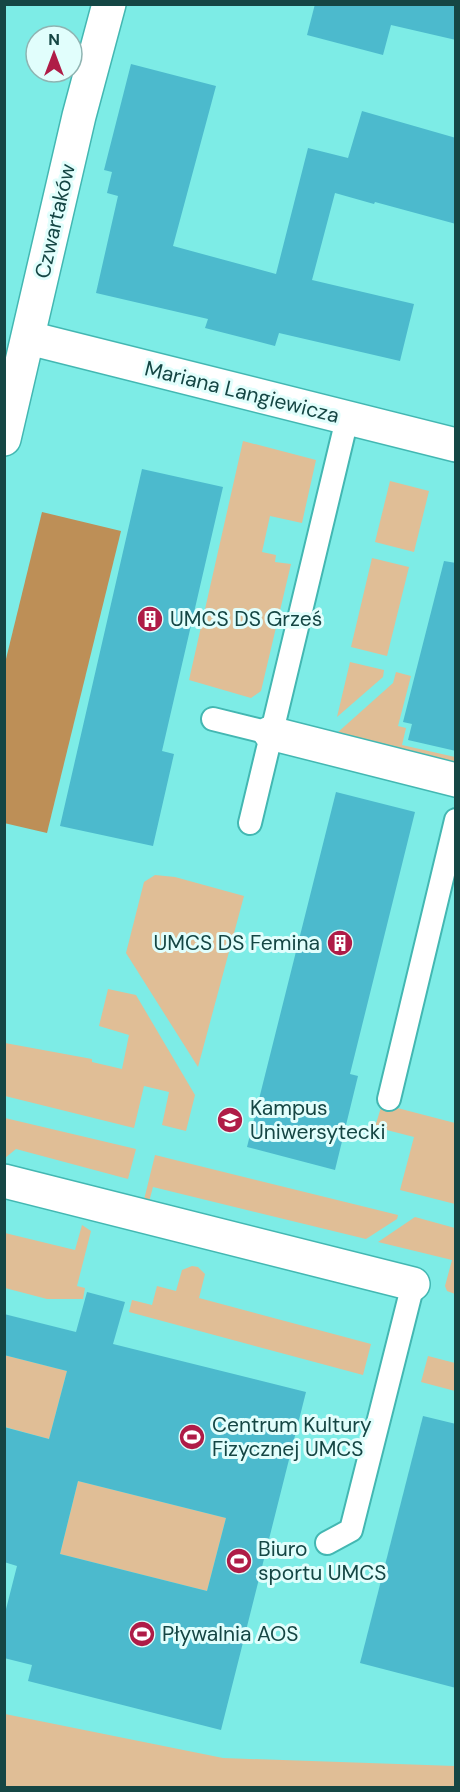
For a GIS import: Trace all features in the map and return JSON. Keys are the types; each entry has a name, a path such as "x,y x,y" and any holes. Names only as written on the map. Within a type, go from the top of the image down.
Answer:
{"street":[{"name":"Czwartaków","path":"7,419 29,338 80,116 109,4"},
{"name":"Mariana Langiewicza","path":"29,338 456,446"},
{"path":"270,733 456,780"},
{"path":"4,1181 413,1284"}],"lane":[{"path":"250,823 347,418"},
{"path":"213,719 270,733"},
{"path":"389,1099 456,820"},
{"path":"327,1543 351,1530 413,1284"}],"shaded area":[{"path":"243,441 316,460 302,523 270,516 262,552 276,555 275,562 291,564 261,691 251,698 189,680"},
{"path":"390,481 429,491 414,552 375,542"},
{"path":"42,512 121,531 47,833 4,823 5,663"},
{"path":"372,558 409,567 387,656 351,647"},
{"path":"350,662 384,670 383,677 337,717"},
{"path":"396,672 411,676 398,726 406,728 402,745 455,757 455,762 337,733 393,683"},
{"path":"155,875 175,877 244,896 198,1067 126,953 144,882"},
{"path":"108,989 136,995 195,1095 186,1131 162,1125 169,1092 144,1086 134,1128 5,1096 5,1043 92,1059 92,1062 122,1069 129,1035 99,1026"},
{"path":"382,1104 455,1123 455,1204 400,1190 414,1137 375,1127"},
{"path":"5,1118 136,1149 128,1179 16,1149 5,1158"},
{"path":"155,1155 398,1215 397,1219 366,1239 153,1187 146,1213 141,1212"},
{"path":"415,1217 455,1228 455,1294 447,1291 445,1286 452,1260 378,1242"},
{"path":"82,1225 91,1231 77,1286 85,1288 83,1299 47,1299 5,1288 5,1233 75,1250"},
{"path":"192,1266 198,1267 205,1274 199,1298 371,1344 363,1375 129,1312 132,1300 152,1305 157,1286 176,1291 182,1270"},
{"path":"4,1355 67,1371 49,1439 5,1427"},
{"path":"428,1356 455,1363 455,1391 421,1382"},
{"path":"78,1481 226,1518 207,1591 60,1554"},
{"path":"5,1714 223,1758 455,1766 455,1787 5,1787"}],"building":[{"path":"315,4 456,4 456,40 391,25 383,55 307,35"},
{"path":"131,64 216,86 173,246 276,274 308,148 348,158 362,111 456,138 456,224 335,193 312,280 414,304 400,361 279,333 275,346 205,328 208,319 96,293 118,196 107,193 112,172 104,170"},
{"name":"UMCS DS Grześ","path":"142,469 223,487 162,751 174,754 153,846 60,826"},
{"path":"444,561 456,563 456,751 408,740 412,724 403,722"},
{"name":"UMCS DS Femina","path":"336,792 415,812 350,1074 358,1076 335,1170 247,1147"},
{"path":"87,1292 125,1302 113,1344 306,1392 221,1730 28,1681 32,1665 4,1658 4,1617 17,1566 4,1562 4,1427 49,1439 67,1371 4,1355 4,1314 76,1332","holes":["78,1481 226,1518 207,1591 60,1554"]},
{"path":"423,1416 456,1424 456,1688 360,1663"}],"place":[{"name":"UMCS DS Grześ","path":"150,619"},
{"name":"UMCS DS Femina","path":"340,943"},
{"name":"Kampus Uniwersytecki","path":"230,1120"},
{"name":"Centrum Kultury Fizycznej UMCS","path":"192,1437"},
{"name":"Biuro sportu UMCS","path":"239,1561"},
{"name":"Pływalnia AOS","path":"142,1634"}]}
